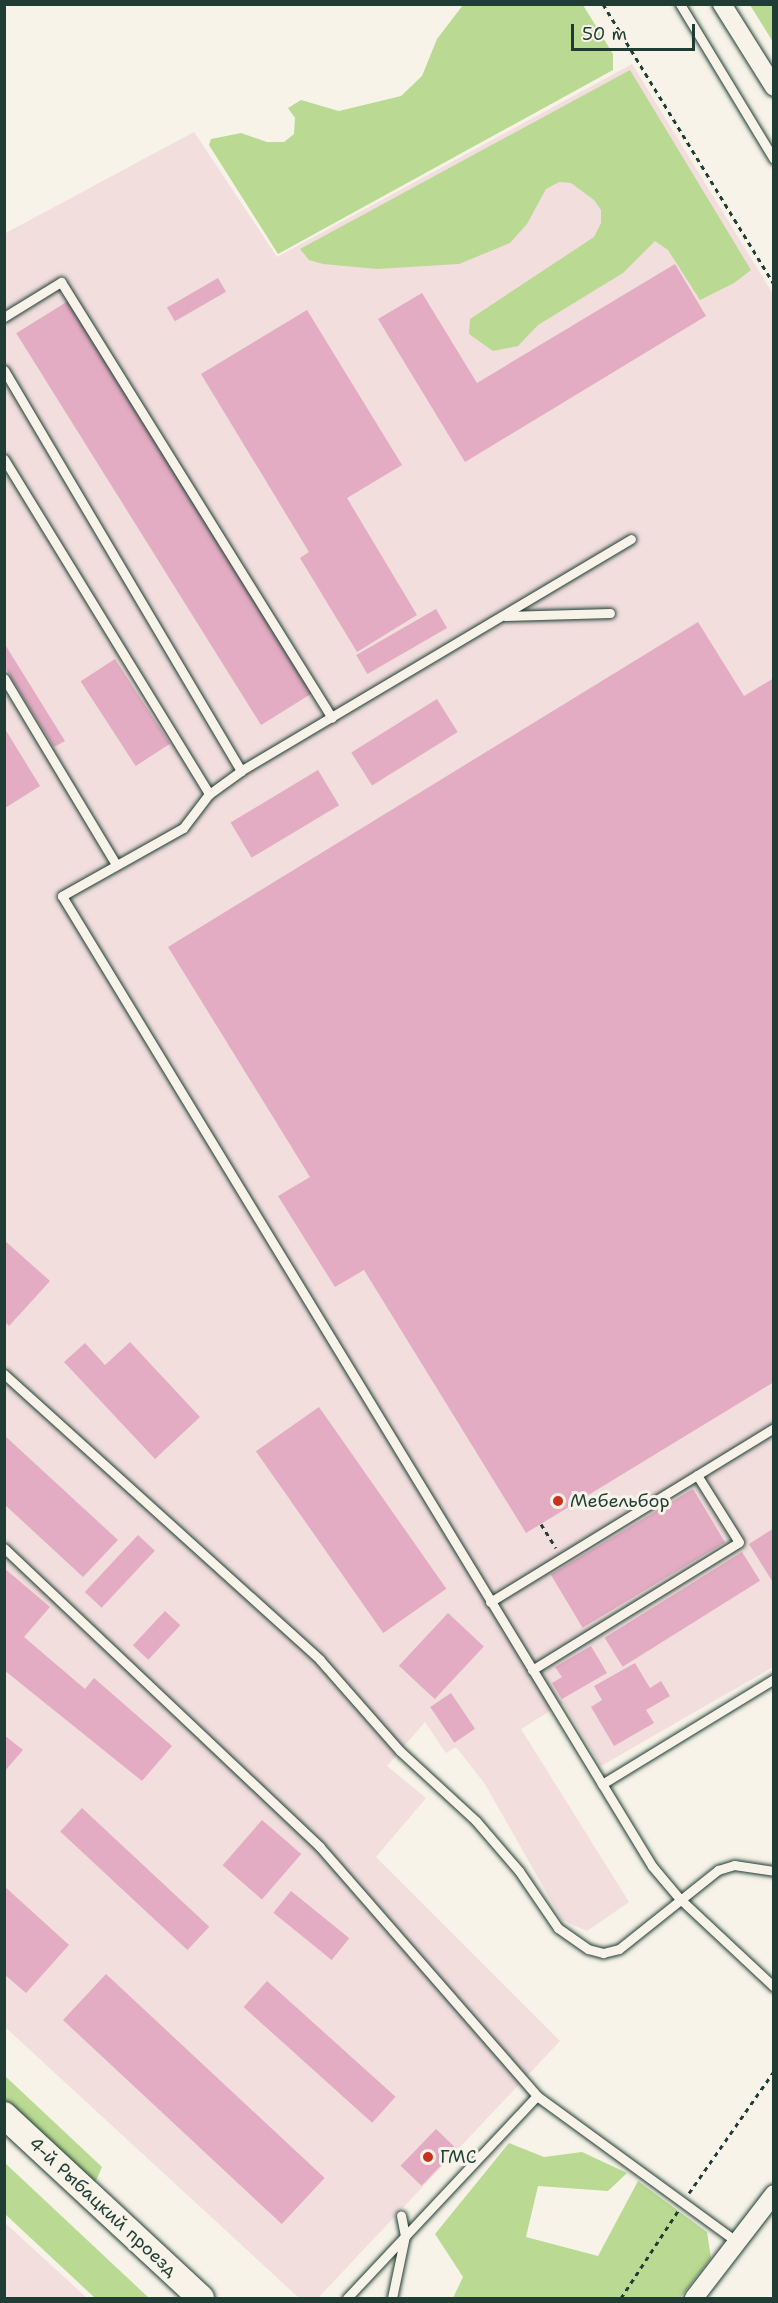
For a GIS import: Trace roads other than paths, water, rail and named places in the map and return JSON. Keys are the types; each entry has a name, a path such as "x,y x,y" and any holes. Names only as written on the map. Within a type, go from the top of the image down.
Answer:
{"street":[{"path":"722,4 774,87"},
{"name":"4-й Рыбацкий проезд","path":"4,2115 201,2298"},
{"path":"694,2298 774,2194"}],"lane":[{"path":"680,4 774,159"},
{"path":"4,317 61,282 332,718"},
{"path":"4,370 241,771"},
{"path":"4,459 209,794"},
{"path":"631,539 241,771 209,794 183,828 115,863 62,896 652,1866 679,1898 774,1987"},
{"path":"502,616 610,613"},
{"path":"4,678 115,863"},
{"path":"4,1374 320,1660 400,1751 476,1821 519,1871 558,1928 588,1949 603,1953 619,1949 679,1898 718,1870 734,1865 774,1870"},
{"path":"490,1602 774,1428"},
{"path":"532,1670 739,1542 697,1475"},
{"path":"4,1548 320,1847 537,2096 684,2201 736,2242"},
{"path":"602,1784 774,1679"},
{"path":"347,2298 537,2096"},
{"path":"392,2298 405,2236 401,2215"}],"place":[{"name":"Мебельбор","path":"558,1501"},
{"name":"ГМС","path":"428,2157"}]}
